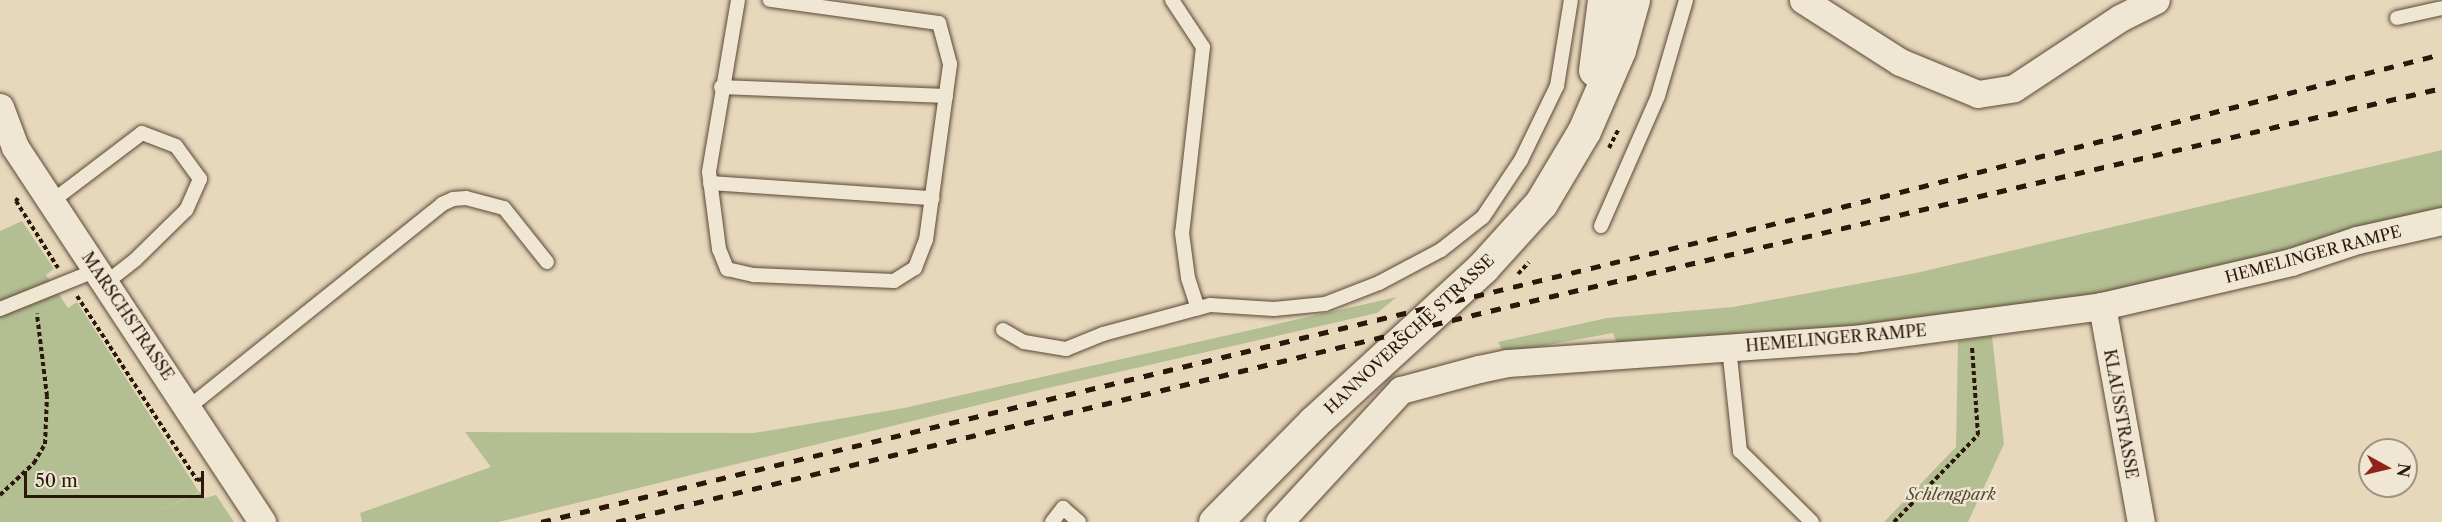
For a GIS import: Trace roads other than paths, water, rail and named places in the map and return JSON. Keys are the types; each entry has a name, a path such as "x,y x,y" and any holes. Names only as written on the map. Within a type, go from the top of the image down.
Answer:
{"main road":[{"name":"HANNOVERSCHE STRASSE","path":"1584,131 1604,0"},
{"name":"HANNOVERSCHE STRASSE","path":"1215,522 1314,422 1483,267 1541,203 1584,131 1619,50 1633,0"}],"street":[{"path":"1803,0 1900,62 1978,94 2014,88 2120,18 2156,0"},
{"name":"MARSCHSTRASSE","path":"0,107 7,146 51,202 189,407 262,522"},
{"name":"HEMELINGER RAMPE","path":"1279,522 1401,390 1507,363 1853,339 2102,306 2291,262 2357,240 2442,221"},
{"name":"KLAUSSTRASSE","path":"2102,306 2141,522"}],"lane":[{"path":"738,0 721,87 710,183 719,249 727,269 754,275 894,281 915,268 926,240 950,64 939,23 770,0"},
{"path":"1172,0 1203,47 1182,233 1188,278 1198,308"},
{"path":"1002,330 1024,342 1066,349 1103,334 1210,305 1274,309 1324,303 1379,283 1441,250 1483,217 1521,160 1557,86 1571,0"},
{"path":"1600,226 1658,96 1686,0"},
{"path":"2397,18 2442,8"},
{"path":"721,87 946,96"},
{"path":"0,309 67,282 101,277 135,260 186,210 200,178 176,146 142,133 51,202"},
{"path":"710,183 932,198"},
{"path":"189,407 442,204 466,198 504,208 547,262"},
{"path":"1729,348 1740,451 1812,522"},
{"path":"1052,522 1064,508 1080,522"}],"railway":[{"path":"541,522 1822,212 2442,54"},
{"path":"616,522 1510,306 2442,88"}],"park label":[{"name":"Schlengpark","path":"1951,494"}]}
